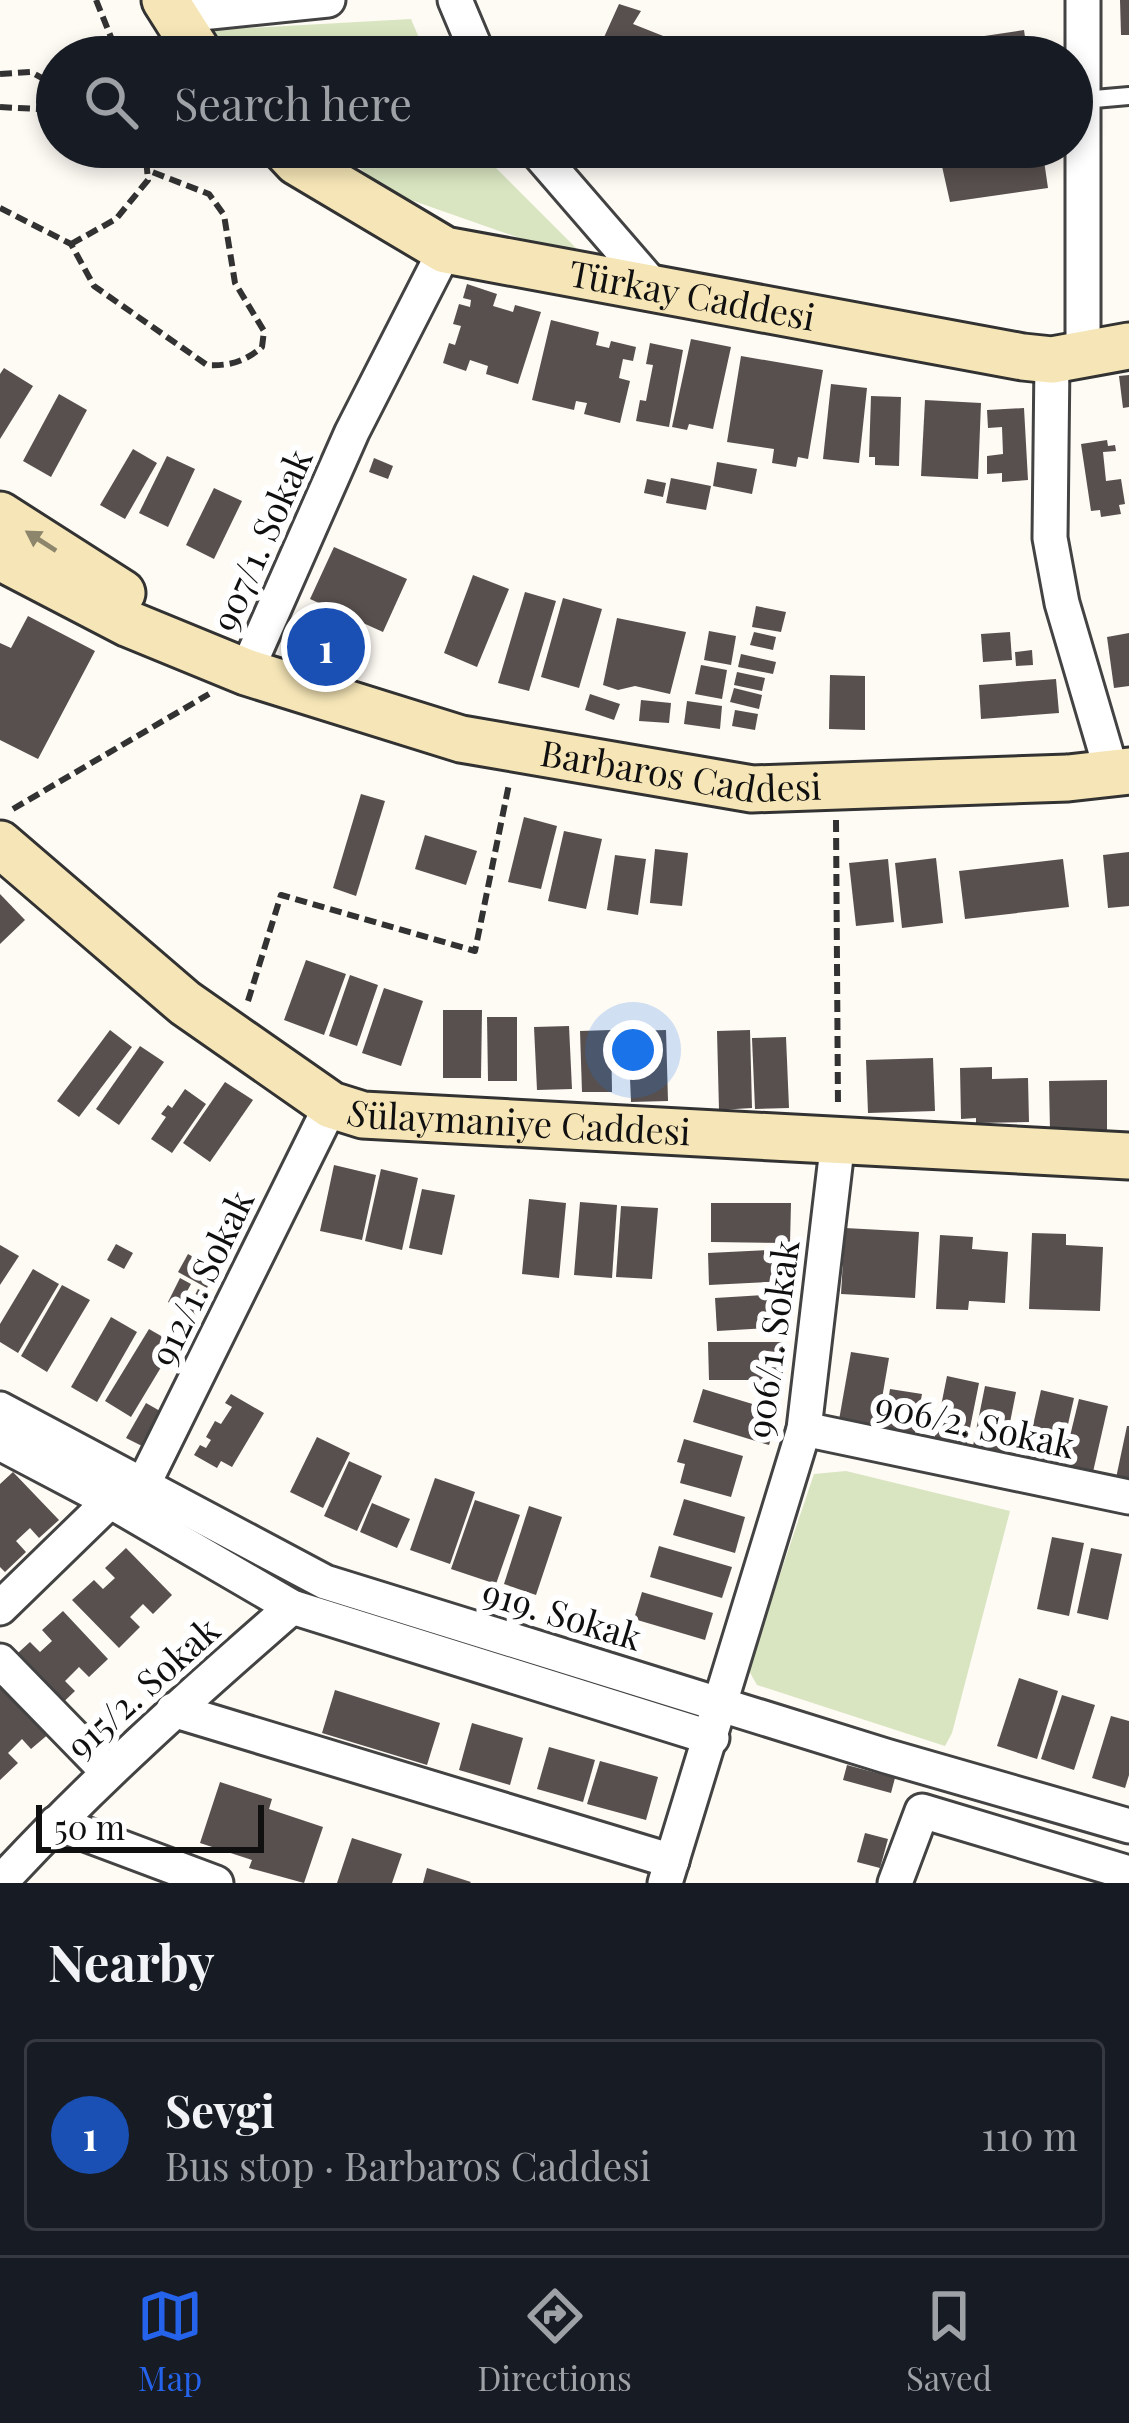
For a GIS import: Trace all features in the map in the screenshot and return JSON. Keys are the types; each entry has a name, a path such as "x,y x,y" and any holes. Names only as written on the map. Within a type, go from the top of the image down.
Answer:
{"street":[{"path":"168,8 328,0"},
{"path":"455,0 470,36"},
{"path":"1082,0 1082,36"},
{"path":"168,8 187,36"},
{"name":"Türkay Caddesi","path":"307,168 445,250 1068,357 1129,346"},
{"path":"551,168 656,287"},
{"path":"1079,168 1068,357 1050,538 1062,603 1120,772"},
{"name":"907/1. Sokak","path":"246,672 352,432 445,250"},
{"name":"Barbaros Caddesi","path":"0,514 246,672"},
{"name":"Barbaros Caddesi","path":"0,557 129,624 246,672 461,739 752,789 1120,772"},
{"name":"Sülaymaniye Caddesi","path":"0,844 185,1003 331,1105 363,1115 1129,1156"},
{"name":"912/1. Sokak","path":"143,1485 331,1105"},
{"name":"906/1. Sokak","path":"669,1872 804,1429 838,1140"},
{"name":"919. Sokak","path":"0,1409 325,1582 1129,1826"},
{"name":"906/2. Sokak","path":"804,1429 1129,1497"},
{"name":"919. Sokak","path":"0,1443 292,1607 712,1738"},
{"path":"0,1608 110,1501"},
{"name":"915/2. Sokak","path":"0,1883 173,1710 292,1607"},
{"path":"0,1661 108,1772"},
{"path":"173,1710 669,1872"},
{"path":"895,1883 922,1811 1129,1873"},
{"path":"56,1823 216,1883"}],"lane":[{"path":"1093,99 1129,96"}],"path":[{"path":"96,0 111,36"},
{"path":"0,74 36,75"},
{"path":"0,107 36,108"},
{"path":"0,208 71,244 94,286 207,365 229,366 262,347 264,331 236,283 224,215 209,194 147,170 148,180 116,219 71,244"},
{"name":"907/1. Sokak","path":"0,817 246,672"},
{"path":"236,1039 281,895 476,951 516,749"},
{"path":"836,786 838,1140"}],"green space":[{"path":"411,19 418,36 218,36 213,30"},
{"path":"359,168 496,168 591,263 391,193"},
{"path":"846,1471 1010,1511 945,1746 757,1685 748,1669 814,1474"}],"building":[{"path":"1120,0 1129,0 1129,35 1121,35"},
{"path":"619,4 641,11 633,24 663,36 605,36"},
{"path":"1024,30 1025,36 984,36"},
{"path":"942,168 1045,168 1048,188 950,202"},
{"path":"467,284 497,294 493,306 513,312 515,305 541,312 518,384 486,374 488,366 470,360 466,371 443,363 461,326 453,324 459,304 470,307 471,300 463,298"},
{"path":"551,320 599,332 596,345 609,348 611,341 636,347 633,361 623,359 619,378 630,381 620,423 584,414 587,403 576,401 574,410 532,400"},
{"path":"691,339 731,347 713,429 689,424 687,430 672,427"},
{"path":"650,343 683,350 669,427 636,421 640,400 646,401 653,365 646,364"},
{"path":"741,356 823,370 808,459 798,457 796,467 772,463 774,449 727,442"},
{"path":"4,368 33,386 0,439 0,374"},
{"path":"1129,375 1129,407 1123,408 1119,376"},
{"path":"831,384 867,388 859,463 823,459"},
{"path":"59,394 87,410 51,477 23,461"},
{"path":"871,396 901,397 899,466 875,465 875,457 869,457"},
{"path":"925,400 981,403 978,479 921,476"},
{"path":"1024,408 1028,480 1002,482 1002,473 987,474 987,456 1003,454 1002,427 988,428 987,410"},
{"path":"1107,440 1116,451 1103,452 1106,481 1121,479 1125,504 1119,505 1121,514 1101,517 1100,510 1091,511 1081,444"},
{"path":"133,449 157,463 125,519 100,505"},
{"path":"167,456 195,469 168,527 139,513"},
{"path":"374,458 393,466 388,479 369,472"},
{"path":"717,462 757,469 752,494 713,486"},
{"path":"671,478 711,486 706,510 666,503"},
{"path":"647,479 666,483 663,497 644,493"},
{"path":"214,488 242,501 214,559 186,545"},
{"path":"334,547 407,579 383,632 310,599"},
{"path":"473,575 509,589 477,667 444,653"},
{"path":"525,592 556,601 529,691 498,683"},
{"path":"563,598 602,609 579,688 541,677"},
{"path":"756,606 786,612 781,632 752,627"},
{"path":"28,616 95,651 38,759 0,740 0,643 11,648"},
{"path":"617,618 686,632 670,694 603,685"},
{"path":"709,631 736,636 731,665 704,660"},
{"path":"754,632 776,637 773,650 750,645"},
{"path":"1010,632 1012,660 983,662 981,634"},
{"path":"1129,633 1129,686 1114,688 1107,637"},
{"path":"1032,650 1033,665 1016,666 1015,652"},
{"path":"741,654 776,662 773,674 738,667"},
{"path":"701,665 727,670 722,699 695,694"},
{"path":"737,672 765,678 762,691 734,685"},
{"path":"830,675 865,676 865,730 829,729"},
{"path":"1056,679 1059,713 981,719 979,685"},
{"path":"734,688 762,695 759,709 730,702"},
{"path":"590,694 620,704 614,720 585,710"},
{"path":"641,700 671,703 669,723 639,721"},
{"path":"687,701 722,706 720,729 684,724"},
{"path":"735,710 758,714 755,730 732,726"},
{"path":"361,794 385,801 356,896 333,888"},
{"path":"524,817 557,826 541,889 508,882"},
{"path":"564,831 602,839 586,909 548,901"},
{"path":"425,835 477,851 466,885 415,869"},
{"path":"655,849 688,853 682,906 650,903"},
{"path":"1129,852 1129,906 1108,908 1103,855"},
{"path":"615,855 646,859 638,915 607,910"},
{"path":"936,858 943,923 902,928 895,863"},
{"path":"888,859 894,922 856,926 849,863"},
{"path":"1063,859 1069,907 965,919 959,871"},
{"path":"0,894 25,920 0,944"},
{"path":"306,960 346,974 324,1035 284,1020"},
{"path":"350,975 378,985 357,1046 329,1036"},
{"path":"384,988 423,1001 401,1066 362,1053"},
{"path":"443,1010 482,1010 481,1078 443,1078"},
{"path":"487,1017 517,1017 517,1081 488,1081"},
{"path":"569,1026 572,1089 537,1090 534,1027"},
{"path":"110,1030 132,1047 79,1117 57,1101"},
{"path":"611,1030 612,1092 582,1092 580,1031"},
{"path":"666,1030 668,1101 631,1102 628,1031"},
{"path":"750,1030 752,1108 719,1110 717,1031"},
{"path":"786,1037 789,1108 755,1109 752,1038"},
{"path":"140,1046 164,1062 119,1125 96,1109"},
{"path":"933,1058 935,1111 868,1113 866,1060"},
{"path":"992,1067 992,1079 1028,1078 1029,1122 961,1119 960,1068"},
{"path":"1107,1080 1107,1130 1050,1131 1049,1081"},
{"path":"225,1082 253,1100 210,1162 183,1143"},
{"path":"185,1089 206,1104 172,1153 151,1139 166,1117 161,1114 168,1105 172,1108"},
{"path":"334,1165 376,1175 362,1240 320,1231"},
{"path":"381,1169 418,1178 402,1250 365,1241"},
{"path":"422,1189 455,1195 442,1255 409,1248"},
{"path":"529,1199 566,1203 559,1278 522,1274"},
{"path":"580,1202 617,1205 612,1278 574,1275"},
{"path":"711,1203 791,1203 790,1243 711,1242"},
{"path":"621,1206 658,1208 652,1279 616,1277"},
{"path":"845,1228 919,1232 915,1298 841,1294"},
{"path":"1032,1233 1066,1234 1066,1245 1103,1247 1100,1311 1029,1309"},
{"path":"940,1235 973,1237 972,1249 1008,1252 1005,1303 969,1301 968,1310 936,1309"},
{"path":"116,1244 133,1253 124,1269 107,1260"},
{"path":"0,1245 19,1256 0,1285"},
{"path":"787,1249 788,1281 709,1285 708,1253"},
{"path":"188,1254 216,1270 207,1288 178,1272"},
{"path":"33,1269 59,1284 18,1353 0,1342 0,1324"},
{"path":"180,1278 191,1284 184,1297 192,1301 198,1289 208,1294 195,1317 168,1302"},
{"path":"62,1285 90,1300 47,1372 21,1356"},
{"path":"783,1294 785,1327 717,1331 715,1298"},
{"path":"111,1317 137,1332 97,1402 71,1387"},
{"path":"149,1329 175,1344 131,1417 105,1401"},
{"path":"708,1342 783,1342 783,1380 709,1380"},
{"path":"851,1352 889,1358 877,1427 839,1420"},
{"path":"947,1376 979,1383 966,1448 934,1441"},
{"path":"985,1386 1016,1392 1004,1453 973,1446"},
{"path":"703,1389 779,1412 769,1445 693,1422"},
{"path":"890,1389 922,1394 914,1438 883,1433"},
{"path":"1041,1390 1074,1398 1058,1468 1025,1461"},
{"path":"231,1394 264,1413 232,1467 221,1461 217,1468 194,1455 200,1445 206,1448 215,1421 221,1424 232,1407 225,1403"},
{"path":"1079,1399 1108,1406 1093,1472 1063,1465"},
{"path":"146,1403 167,1415 148,1449 126,1438"},
{"path":"1129,1426 1129,1481 1116,1478"},
{"path":"317,1437 350,1453 323,1508 290,1492"},
{"path":"684,1439 743,1456 731,1497 680,1483 685,1464 677,1462"},
{"path":"349,1461 382,1476 357,1531 324,1516"},
{"path":"13,1472 59,1520 39,1538 30,1528 16,1541 26,1552 5,1572 0,1567 0,1484"},
{"path":"435,1478 475,1492 450,1564 410,1550"},
{"path":"684,1499 745,1517 735,1553 673,1535"},
{"path":"475,1500 520,1515 496,1584 451,1569"},
{"path":"372,1503 410,1519 397,1548 360,1532"},
{"path":"529,1506 562,1517 536,1595 504,1584"},
{"path":"1052,1537 1084,1543 1069,1616 1037,1609"},
{"path":"659,1546 732,1567 722,1598 650,1577"},
{"path":"126,1548 172,1595 153,1614 143,1604 130,1617 140,1627 119,1648 72,1600 94,1580 103,1589 115,1578 105,1568"},
{"path":"1091,1548 1122,1554 1108,1620 1077,1613"},
{"path":"642,1592 713,1613 705,1640 634,1619"},
{"path":"63,1611 108,1659 89,1677 79,1667 65,1681 75,1691 54,1711 8,1662 30,1642 40,1652 52,1641 42,1630"},
{"path":"1019,1678 1058,1691 1037,1759 997,1746"},
{"path":"6,1683 51,1732 31,1749 22,1739 8,1753 18,1763 0,1780 0,1688"},
{"path":"335,1690 440,1723 427,1765 322,1733"},
{"path":"1062,1695 1095,1705 1074,1770 1041,1759"},
{"path":"1111,1716 1129,1721 1125,1788 1092,1778"},
{"path":"472,1723 523,1738 510,1785 459,1770"},
{"path":"549,1747 595,1760 583,1802 537,1789"},
{"path":"600,1761 658,1777 646,1820 587,1804"},
{"path":"847,1765 895,1778 891,1793 843,1780"},
{"path":"220,1782 272,1799 269,1809 323,1827 304,1883 249,1868 252,1860 200,1843"},
{"path":"865,1833 888,1839 880,1868 857,1862"},
{"path":"352,1838 402,1854 392,1883 337,1883"},
{"path":"427,1868 471,1882 423,1883"}],"place":[{"name":"Sevgi","path":"326,647"}]}
